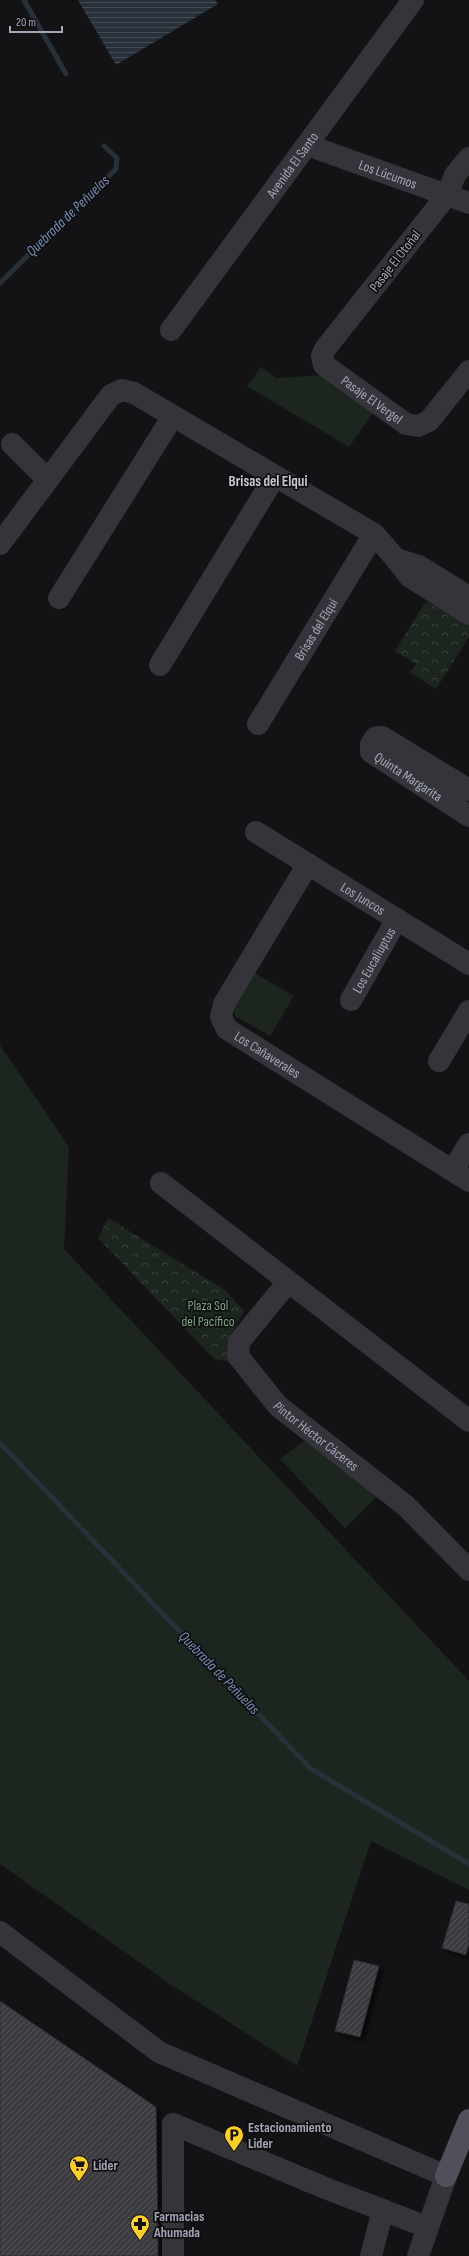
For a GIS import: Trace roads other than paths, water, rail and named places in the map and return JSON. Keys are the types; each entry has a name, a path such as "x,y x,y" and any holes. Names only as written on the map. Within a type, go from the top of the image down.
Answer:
{"main road":[{"path":"446,2176 469,2120"}],"street":[{"name":"Avenida El Santo","path":"171,330 413,0"},
{"name":"Los Lúcumos","path":"307,145 469,203"},
{"name":"Pasaje El Otoñal","path":"324,365 322,356 325,349 447,195 455,174 469,158"},
{"name":"Pasaje El Vergel","path":"324,365 406,424 418,426 429,421 469,371"},
{"path":"0,544 111,395 122,390 134,393 374,534 410,577 469,614"},
{"path":"59,598 173,416"},
{"path":"12,444 48,480"},
{"path":"160,665 275,476"},
{"name":"Brisas del Elqui","path":"258,724 374,534"},
{"path":"396,559 419,566 469,597"},
{"name":"Quinta Margarita","path":"469,790 382,737 374,738 371,744 371,752 469,816"},
{"name":"Los Juncos","path":"256,832 469,964"},
{"name":"Los Cañaverales","path":"308,864 224,1004 221,1017 227,1029 461,1176"},
{"name":"Los Eucaliuptus","path":"351,1000 397,920"},
{"path":"439,1061 469,1011"},
{"path":"461,1176 469,1144"},
{"path":"161,1182 469,1421"},
{"name":"Pintor Héctor Cáceres","path":"288,1282 239,1342 238,1356 278,1406 406,1506 469,1570"},
{"path":"0,1932 159,2052 446,2176 418,2256"},
{"path":"173,2256 173,2124 427,2227"},
{"path":"371,2256 383,2210"}],"waterway":[{"path":"24,0 66,74"},
{"name":"Quebrada de Peñuelas","path":"0,283 116,169 117,158 104,146"},
{"name":"Quebrada de Peñuelas","path":"0,1443 310,1768 469,1864"}],"place":[{"name":"Estacionamiento Lider","path":"234,2152"},
{"name":"Lider","path":"79,2182"},
{"name":"Farmacias Ahumada","path":"140,2241"}],"district":[{"name":"Brisas del Elqui","path":"268,481"}],"park label":[{"name":"Plaza Sol del Pacífico","path":"208,1314"}]}
